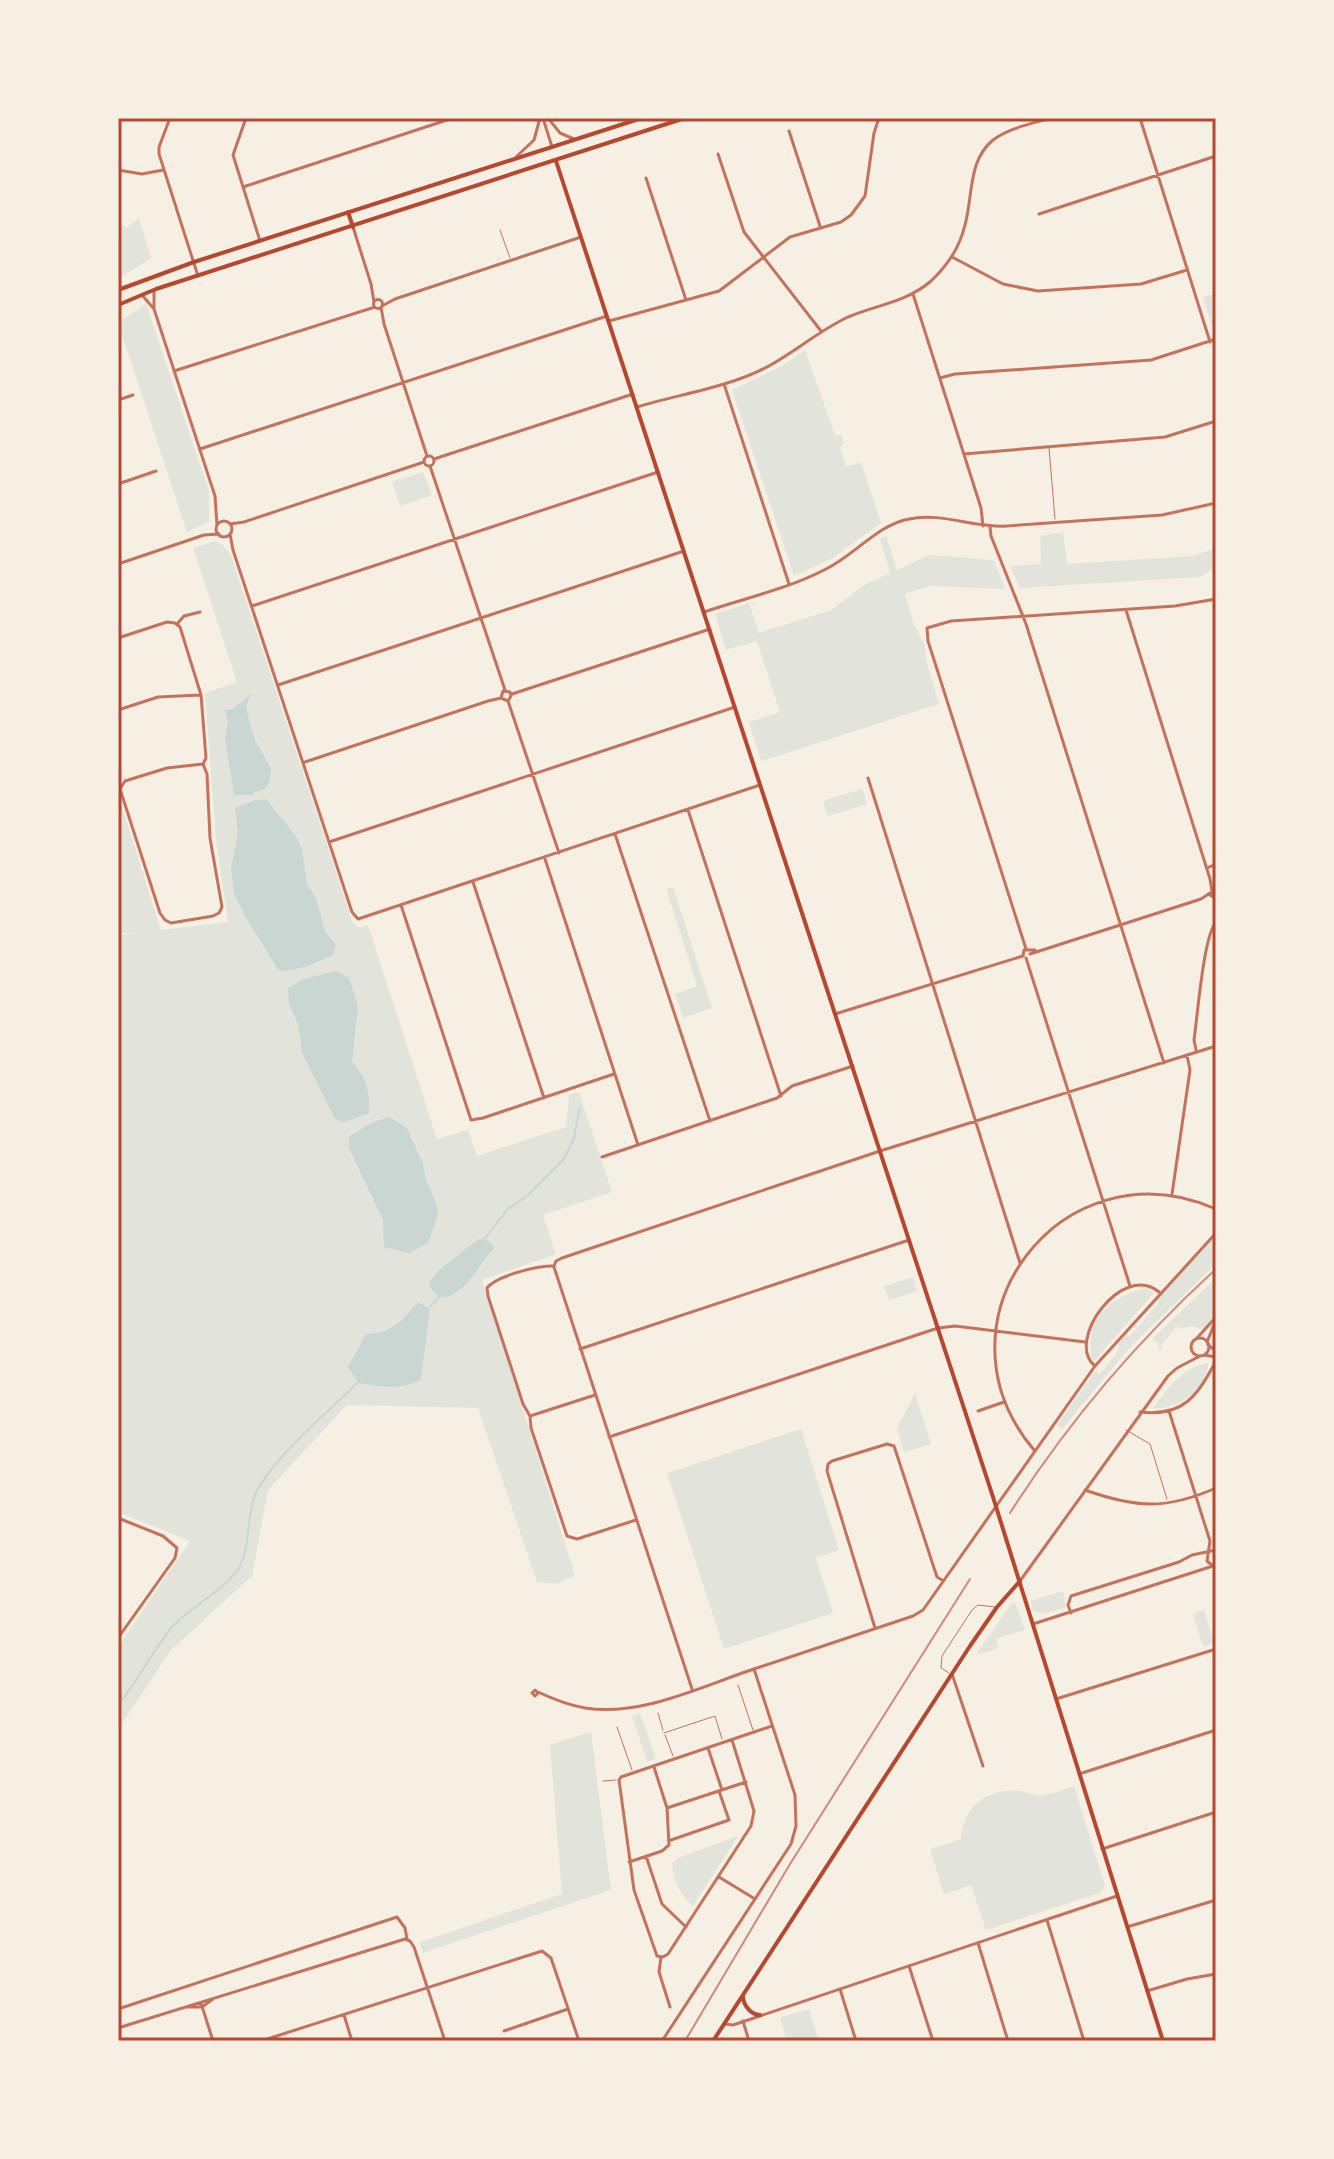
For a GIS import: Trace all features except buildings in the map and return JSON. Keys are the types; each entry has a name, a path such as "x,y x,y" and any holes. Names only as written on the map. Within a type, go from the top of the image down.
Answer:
{"main road":[{"path":"118,290 194,262 642,118"},
{"path":"118,305 154,290 685,118"},
{"path":"552,147 1020,1581 1163,2041"},
{"path":"348,212 353,227"},
{"path":"713,2041 952,1674 997,1607 1020,1581"},
{"path":"744,1994 744,2003 753,2014 760,2015"}],"street":[{"path":"170,118 159,147 163,170 198,276"},
{"path":"246,118 233,149 234,162 260,241"},
{"path":"243,187 453,118"},
{"path":"544,118 560,133 574,139"},
{"path":"544,118 552,147"},
{"path":"513,159 535,139 544,118"},
{"path":"200,449 608,318 724,289 795,234 846,219 863,201 879,118"},
{"path":"637,407 724,384 764,369 821,331 857,313 913,294 933,279 952,257 965,227 975,172 983,152 1006,133 1050,118"},
{"path":"1140,118 1210,342"},
{"path":"789,131 821,227"},
{"path":"718,154 742,227 821,331"},
{"path":"1039,214 1216,156"},
{"path":"118,170 142,174 163,170"},
{"path":"646,178 686,300"},
{"path":"217,510 230,524 244,522 424,462 427,456 353,227"},
{"path":"174,371 581,237"},
{"path":"952,257 1003,284 1038,291 1141,284 1187,270"},
{"path":"154,290 154,309 200,449 217,510 219,534"},
{"path":"913,294 982,512 983,526"},
{"path":"142,295 154,309"},
{"path":"940,378 955,374 1151,360 1216,339"},
{"path":"724,384 789,584"},
{"path":"427,456 434,459 633,394"},
{"path":"118,400 133,395"},
{"path":"964,454 1165,437 1216,421"},
{"path":"430,466 434,459"},
{"path":"424,462 430,466 505,690 511,694"},
{"path":"118,484 156,471"},
{"path":"252,606 658,472"},
{"path":"704,612 831,567 884,529 907,519 937,518 983,526 1055,523 1162,515 1216,503"},
{"path":"204,535 225,521"},
{"path":"225,536 244,522"},
{"path":"230,524 233,550"},
{"path":"990,526 991,536 1023,616 1164,1063"},
{"path":"118,564 204,535 225,536 233,550 252,606 352,912 358,919 760,785"},
{"path":"278,685 684,551"},
{"path":"1130,1286 926,631 929,626 951,621 1216,601"},
{"path":"835,1014 1214,895 1126,610"},
{"path":"177,624 184,616 200,612"},
{"path":"118,638 167,622 177,624"},
{"path":"177,624 201,695 210,838 222,907 213,916 171,923 161,916 120,789 125,781 160,769 203,764"},
{"path":"559,853 508,701 511,694 710,629"},
{"path":"501,698 505,690"},
{"path":"118,710 158,697 201,695"},
{"path":"303,763 501,698 508,701"},
{"path":"329,842 735,707"},
{"path":"868,778 1020,1263"},
{"path":"688,810 781,1096"},
{"path":"615,834 710,1121"},
{"path":"545,858 638,1145"},
{"path":"1207,868 1216,864"},
{"path":"473,882 544,1098"},
{"path":"401,905 469,1116 474,1120 614,1074"},
{"path":"1197,1052 1194,1040 1207,947 1210,928 1216,923"},
{"path":"692,1689 580,1349 554,1266 556,1261 880,1151 1216,1046"},
{"path":"1171,1195 1190,1070 1187,1055"},
{"path":"602,1157 781,1096 792,1086 853,1066"},
{"path":"1036,1452 1020,1433 1004,1402 994,1356 995,1330 1003,1298 1020,1263 1034,1245 1061,1221 1103,1201 1136,1194 1171,1195 1216,1209"},
{"path":"537,1694 583,1708 607,1709 658,1701 876,1629 923,1610 1095,1366 1159,1292 1216,1233"},
{"path":"580,1349 909,1240"},
{"path":"554,1266 537,1267 495,1281 487,1288 488,1296 567,1536 581,1538 636,1520"},
{"path":"1095,1366 1087,1356 1085,1342 1090,1327 1111,1298 1130,1286 1146,1284 1159,1292"},
{"path":"1185,1363 1197,1338 1216,1319"},
{"path":"1020,1581 1126,1430 1168,1376 1207,1352 1216,1319"},
{"path":"609,1437 938,1328 955,1326 1085,1342"},
{"path":"1197,1338 1216,1351"},
{"path":"1191,1348 1195,1355 1214,1358"},
{"path":"1140,1412 1169,1411 1194,1397 1212,1369 1214,1358"},
{"path":"1212,1369 1214,1358"},
{"path":"530,1416 595,1395"},
{"path":"978,1411 1004,1402"},
{"path":"1169,1411 1210,1541 1207,1561 1215,1566"},
{"path":"876,1629 827,1471 828,1464 887,1444 894,1446 937,1577 942,1580"},
{"path":"1085,1490 1118,1502 1146,1506 1169,1504 1216,1488"},
{"path":"118,1518 163,1536 177,1548 175,1558 118,1638"},
{"path":"1071,1613 1068,1605 1071,1596 1179,1562 1192,1555 1208,1553 1216,1547 1210,1541"},
{"path":"1032,1625 1215,1566"},
{"path":"1056,1699 1216,1649"},
{"path":"662,2041 791,1844 796,1826 795,1795 754,1669"},
{"path":"952,1674 983,1766"},
{"path":"661,1957 653,1949 634,1890 619,1780 772,1726"},
{"path":"1079,1774 1216,1730"},
{"path":"661,1957 668,1954 753,1820 754,1811 732,1740"},
{"path":"669,1840 729,1820 708,1748"},
{"path":"629,1862 667,1849 667,1808 653,1766"},
{"path":"667,1808 746,1782"},
{"path":"1102,1849 1216,1812"},
{"path":"646,1856 662,1904 686,1927"},
{"path":"719,1877 755,1899"},
{"path":"724,2024 733,2025 1117,1896"},
{"path":"1127,1927 1216,1900"},
{"path":"118,2009 397,1917 414,1947 445,2041"},
{"path":"1047,1920 1084,2041"},
{"path":"118,2028 201,2005 216,1997 407,1939"},
{"path":"978,1943 1008,2041"},
{"path":"261,2041 542,1951 551,1958 579,2041"},
{"path":"661,1957 659,1972 670,2007"},
{"path":"909,1966 933,2041"},
{"path":"1147,1991 1216,1974"},
{"path":"840,1989 856,2041"},
{"path":"201,2005 213,2041"},
{"path":"504,2031 568,2009"},
{"path":"344,2015 352,2041"},
{"path":"743,2021 749,2041"}],"lane":[{"path":"500,230 511,261"},
{"path":"1049,446 1055,523"},
{"path":"1126,1430 1150,1444 1169,1504"},
{"path":"952,1674 941,1668 942,1656 972,1610 978,1605 997,1607"},
{"path":"738,1685 754,1732"},
{"path":"658,1713 674,1759"},
{"path":"664,1733 715,1716 724,1743"},
{"path":"617,1727 633,1773"},
{"path":"603,1781 619,1780"}],"shaded area":[{"path":"139,218 151,258 118,279 118,222 127,228"},
{"path":"1216,293 1216,331 1213,332 1203,297"},
{"path":"146,303 209,491 209,521 187,532 118,323"},
{"path":"805,350 835,435 841,435 844,443 840,448 846,467 861,462 881,523 831,559 794,576 732,390 782,366"},
{"path":"423,472 432,495 400,506 392,482"},
{"path":"1063,532 1067,564 1193,556 1216,548 1216,567 1200,577 1020,588 1010,566 1041,564 1040,536"},
{"path":"886,535 897,570 929,555 994,560 1005,589 930,586 905,594 914,625 925,646 939,704 761,761 749,722 780,712 757,641 726,650 715,614 749,603 759,633 831,610 866,584 890,573 880,539"},
{"path":"215,541 231,555 353,923 360,928 368,925 437,1139 468,1130 477,1156 566,1127 569,1095 579,1092 612,1192 543,1215 556,1254 482,1280 575,1575 558,1584 537,1582 478,1408 347,1405 268,1490 252,1576 171,1650 118,1730 118,1647 190,1541 118,1512 118,935 136,932 120,933 118,927 118,794 161,930 228,922 216,840 205,693 237,682 193,548"},
{"path":"251,694 246,706 256,742 271,768 269,783 254,795 234,795 225,738 228,722 225,710 233,709"},
{"path":"862,789 867,804 828,816 823,801"},
{"path":"266,799 296,836 302,850 307,884 316,898 325,931 336,944 334,954 292,970 278,970 234,894 231,869 238,832 235,808"},
{"path":"673,887 712,1008 683,1018 675,994 697,986 666,889"},
{"path":"336,971 349,978 358,1006 352,1061 364,1079 369,1097 369,1113 344,1122 335,1119 302,1053 288,988 304,979"},
{"path":"389,1117 407,1128 423,1164 438,1215 428,1243 409,1253 384,1247 383,1220 348,1146 350,1136 373,1122"},
{"path":"1216,1236 1216,1264 1131,1346 1062,1429 1057,1425 1096,1370 1099,1375 1119,1350 1118,1343 1127,1333 1129,1337 1158,1304 1157,1297"},
{"path":"479,1239 489,1241 494,1248 472,1278 451,1295 443,1298 434,1293 429,1283 439,1270"},
{"path":"913,1277 917,1291 889,1300 884,1286"},
{"path":"1216,1278 1216,1312 1204,1330 1177,1326 1161,1346 1163,1350 1158,1349 1159,1344 1152,1339"},
{"path":"1148,1288 1154,1293 1094,1361 1091,1358 1091,1334 1100,1315 1122,1297"},
{"path":"418,1302 430,1309 421,1379 399,1386 359,1383 348,1367 366,1334 389,1329"},
{"path":"1208,1363 1202,1382 1190,1396 1172,1406 1153,1408 1183,1374"},
{"path":"915,1393 931,1444 904,1452 897,1428"},
{"path":"801,1429 839,1550 816,1558 833,1613 724,1649 667,1473"},
{"path":"1063,1591 1066,1607 1044,1614 1033,1611 1031,1601"},
{"path":"1015,1603 1025,1630 996,1639 998,1648 976,1655 1011,1604"},
{"path":"1204,1610 1214,1643 1203,1647 1193,1614"},
{"path":"640,1713 656,1759 647,1762 632,1716"},
{"path":"591,1732 611,1890 423,1953 420,1942 562,1894 550,1745"},
{"path":"1074,1786 1105,1886 1100,1893 986,1930 971,1885 944,1895 930,1849 961,1839 966,1817 978,1802 987,1796 1008,1791 1042,1795"},
{"path":"738,1836 693,1906 678,1887 672,1863"},
{"path":"809,2009 819,2041 787,2041 780,2018"}],"waterway":[{"path":"482,1242 508,1209 527,1196 564,1159 574,1138 580,1107"},
{"path":"430,1307 439,1297"},
{"path":"118,1705 174,1625 237,1572 246,1548 254,1498 271,1469 359,1381"}],"railway":[{"path":"1010,1513 1055,1447 1105,1384 1158,1325 1216,1269"},
{"path":"685,2041 790,1864 970,1579"}]}
